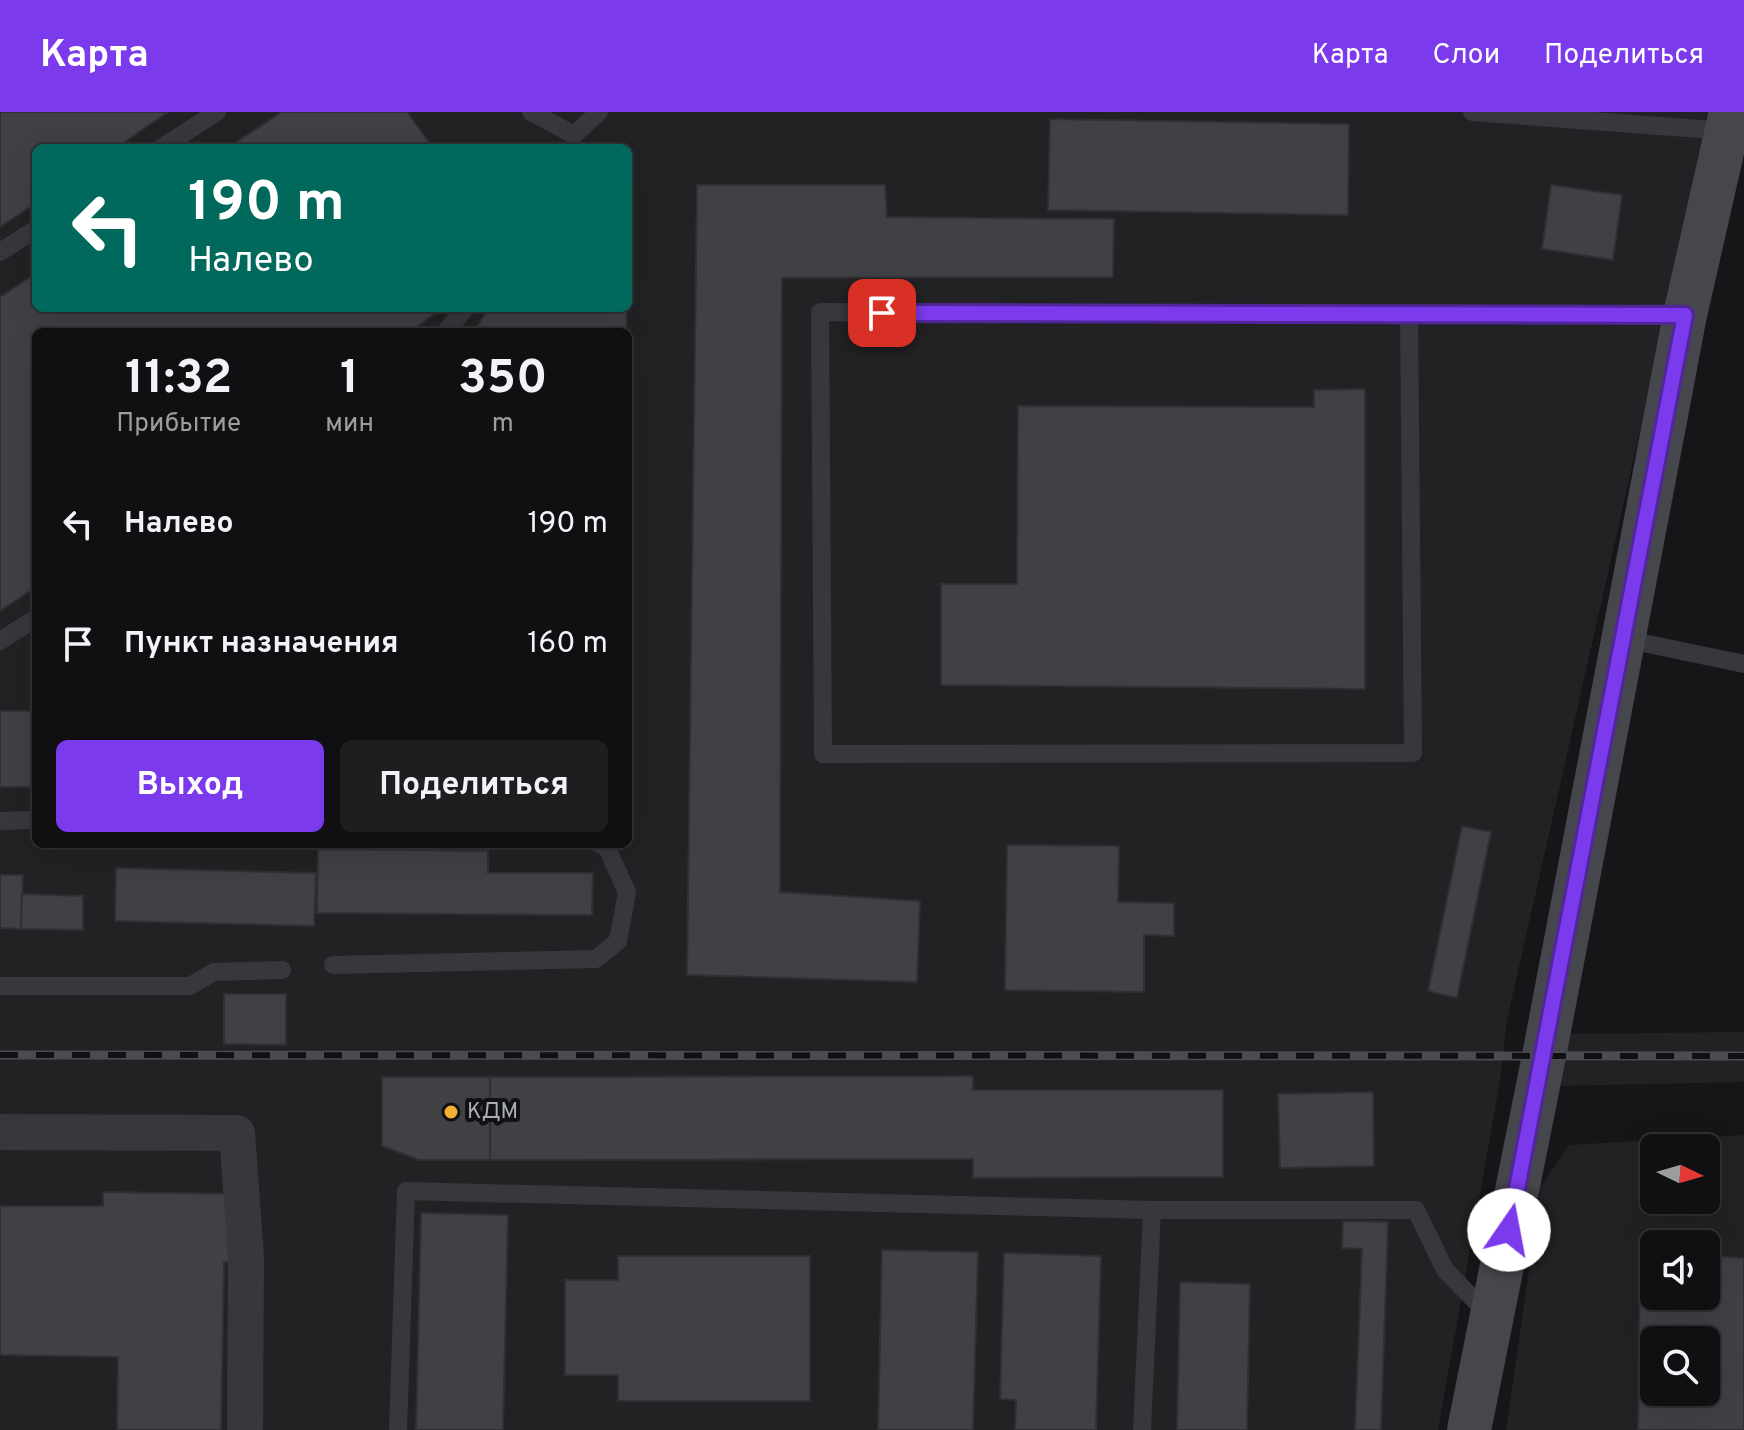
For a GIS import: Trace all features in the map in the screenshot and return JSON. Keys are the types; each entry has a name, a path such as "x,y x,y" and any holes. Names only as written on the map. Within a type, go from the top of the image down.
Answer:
{"street":[{"path":"1469,1430 1685,315 1729,122"},
{"path":"0,1132 237,1133 246,1257 245,1430"}],"lane":[{"path":"167,144 217,112"},
{"path":"531,112 571,142 599,112"},
{"path":"1472,112 1729,122"},
{"path":"0,252 32,232"},
{"path":"448,328 462,312"},
{"path":"1409,314 1413,753 823,754 820,312 1409,314 1685,315"},
{"path":"0,641 32,621"},
{"path":"1624,639 1744,664"},
{"path":"0,821 32,820"},
{"path":"333,965 596,959 618,941 627,892 607,848"},
{"path":"0,986 190,986 214,972 282,970"},
{"path":"398,1430 406,1191 1152,1210 1416,1210 1445,1270 1491,1317"},
{"path":"1142,1430 1152,1210"}],"shaded area":[{"path":"0,112 1712,112 1507,1020 1500,1081 1438,1430 0,1430"},
{"path":"1744,1032 1744,1082 1557,1086 1559,1034"},
{"path":"1744,1135 1744,1430 1506,1430 1541,1186 1569,1145 1640,1141 1640,1214 1720,1214 1720,1136"}],"building":[{"path":"0,112 168,112 122,144 32,144 32,206 0,227"},
{"path":"282,112 407,112 430,144 233,144"},
{"path":"1050,119 1349,124 1348,215 1048,210"},
{"path":"697,185 885,185 887,217 1114,219 1113,277 782,278 780,892 920,901 917,982 687,975"},
{"path":"1551,185 1622,195 1613,260 1542,249"},
{"path":"32,276 32,312 437,312 415,328 32,328 32,590 0,611 0,297"},
{"path":"486,312 627,312 626,328 476,328"},
{"path":"1365,389 1365,689 941,685 941,584 1017,584 1018,406 1314,407 1314,390"},
{"path":"0,711 32,711 32,787 0,787"},
{"path":"1462,826 1491,832 1457,998 1428,991"},
{"path":"1007,845 1119,846 1118,902 1174,903 1174,936 1144,935 1144,992 1005,990"},
{"path":"318,849 488,851 488,873 593,873 592,915 317,913"},
{"path":"116,868 316,873 314,926 115,921"},
{"path":"0,875 23,875 21,929 0,928"},
{"path":"22,894 83,896 83,930 21,929"},
{"path":"224,994 286,994 286,1045 224,1044"},
{"path":"973,1076 973,1090 1223,1090 1223,1177 973,1178 973,1159 490,1160 490,1077"},
{"path":"382,1077 490,1077 490,1160 419,1160 382,1146"},
{"path":"1373,1092 1374,1166 1280,1168 1278,1094"},
{"path":"103,1192 240,1194 240,1263 224,1262 221,1430 117,1430 118,1357 0,1355 0,1206 103,1206"},
{"path":"421,1213 508,1215 503,1430 416,1430"},
{"path":"1343,1221 1388,1222 1381,1430 1355,1430 1362,1249 1342,1248"},
{"path":"882,1250 978,1252 973,1430 878,1430"},
{"path":"1640,1252 1640,1310 1720,1310 1720,1257 1744,1258 1744,1430 1638,1430"},
{"path":"1004,1253 1101,1256 1096,1430 1015,1430 1016,1400 1000,1399"},
{"path":"618,1256 810,1256 810,1401 618,1401 618,1375 565,1375 565,1280 618,1280"},
{"path":"1180,1282 1250,1284 1247,1430 1177,1430"}],"railway":[{"path":"0,1055 1744,1056"}],"place":[{"name":"КДМ","path":"451,1112"}],"route":[{"path":"882,313 1685,315 1509,1230"}]}
